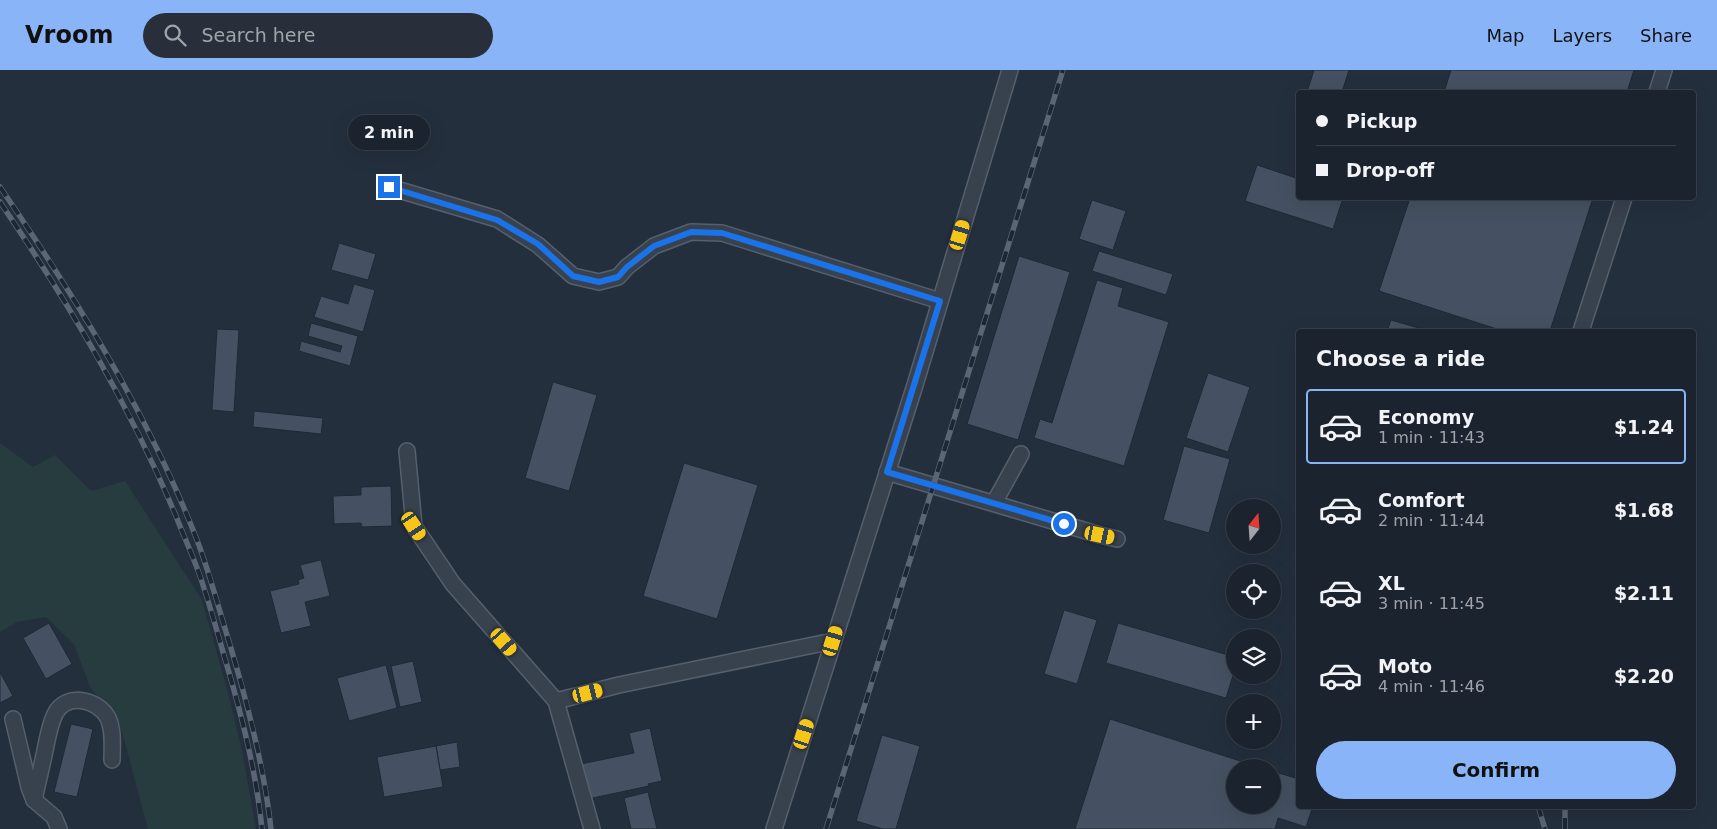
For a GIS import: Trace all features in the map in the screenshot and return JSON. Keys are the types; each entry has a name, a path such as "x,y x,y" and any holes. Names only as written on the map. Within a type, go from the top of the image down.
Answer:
{"street":[{"path":"774,829 887,472 1010,70"},
{"path":"1658,90 1664,70"},
{"path":"389,187 497,220 538,244 573,276 599,282 618,277 627,267 654,246 691,232 722,233 940,301"},
{"path":"1582,329 1623,200"},
{"path":"407,451 414,526 453,584 556,701 592,829"},
{"path":"994,503 1021,454"},
{"path":"887,472 1117,539"},
{"path":"556,701 619,685 833,641"},
{"path":"34,800 54,714 61,704 74,700 85,701 95,704 104,712 109,720 112,731 112,760"},
{"path":"12,719 29,788 34,800 54,817 60,829"}],"green space":[{"path":"0,443 33,467 55,455 91,491 125,481 202,600 242,750 256,829 148,829 121,728 114,711 90,687 74,644 46,617 17,622 0,632"}],"building":[{"path":"1314,70 1349,70 1343,90 1308,90"},
{"path":"1451,70 1634,70 1628,90 1445,90"},
{"path":"1257,165 1296,178 1296,200 1342,200 1333,229 1245,201"},
{"path":"1092,200 1126,211 1113,250 1079,239"},
{"path":"1409,200 1592,200 1551,329 1497,329 1379,291"},
{"path":"339,243 376,254 368,280 331,270"},
{"path":"1099,251 1173,274 1166,295 1092,271"},
{"path":"1019,256 1070,272 1018,440 967,424"},
{"path":"1097,280 1123,288 1118,306 1169,322 1124,466 1034,438 1040,419 1052,423"},
{"path":"354,284 375,290 363,332 314,317 321,296 348,304"},
{"path":"1391,320 1422,329 1388,329"},
{"path":"311,323 358,336 350,366 299,351 301,341 340,352 342,346 308,336"},
{"path":"217,329 239,330 234,412 212,410"},
{"path":"1208,373 1250,387 1228,452 1186,438"},
{"path":"553,382 597,395 569,491 525,478"},
{"path":"254,411 323,418 321,434 253,427"},
{"path":"1184,446 1230,459 1209,533 1163,520"},
{"path":"684,463 758,485 717,619 643,596"},
{"path":"391,486 392,526 362,527 361,523 334,524 333,496 361,495 361,487"},
{"path":"321,560 330,596 305,602 311,626 281,633 270,591 299,584 298,580 304,578 300,565"},
{"path":"1064,610 1097,620 1077,684 1044,674"},
{"path":"49,623 72,664 46,679 23,638"},
{"path":"1118,623 1226,654 1226,684 1230,684 1226,698 1106,663"},
{"path":"413,661 422,702 400,707 391,666"},
{"path":"386,665 397,708 349,721 337,678"},
{"path":"0,672 13,696 0,703"},
{"path":"1110,719 1234,759 1226,759 1226,814 1281,814 1281,774 1296,778 1296,809 1312,809 1306,827 1278,818 1275,829 1075,829"},
{"path":"71,724 93,729 77,797 54,792"},
{"path":"650,728 662,781 648,784 649,786 588,799 581,764 634,753 629,733"},
{"path":"882,735 920,746 896,829 883,829 856,821"},
{"path":"457,742 460,767 440,770 436,746"},
{"path":"436,746 443,787 384,797 377,757"},
{"path":"648,792 657,829 631,829 624,798"}],"railway":[{"path":"826,829 1063,70"},
{"path":"0,187 56,271 109,358 178,493 206,566 243,690 260,759 271,829"},
{"path":"0,202 50,277 96,354 158,474 176,516 201,579 235,695 252,762 262,829"},
{"path":"1539,809 1545,829"},
{"path":"1565,809 1565,829"}],"route":[{"path":"389,187 497,220 538,244 573,276 599,282 618,277 627,267 654,246 691,232 722,233 940,301 887,472 1064,524"}]}
